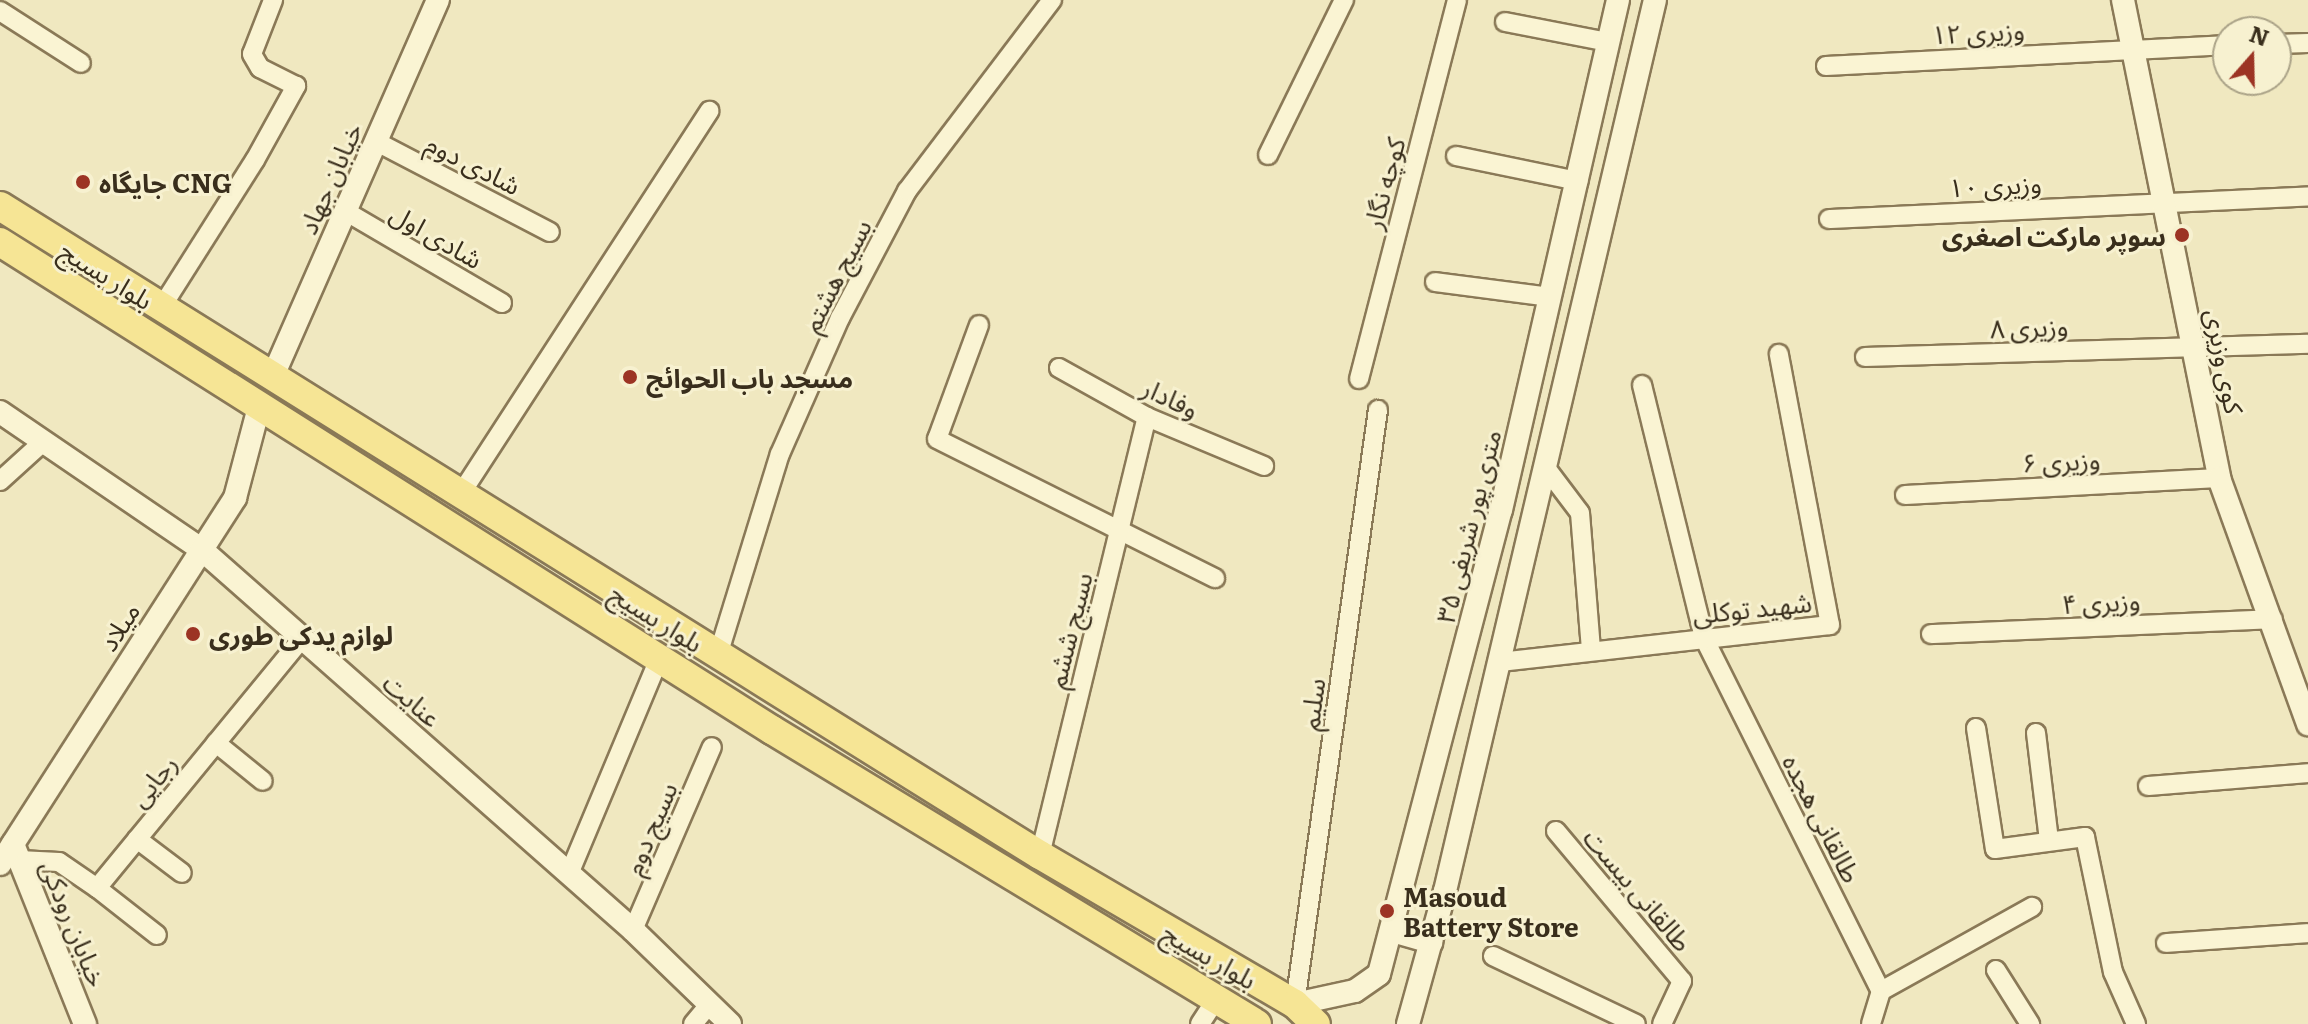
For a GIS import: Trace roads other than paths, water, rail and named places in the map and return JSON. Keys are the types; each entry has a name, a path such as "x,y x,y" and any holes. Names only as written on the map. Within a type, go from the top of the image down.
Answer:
{"main road":[{"name":"بلوار بسیج","path":"0,206 1040,855 1295,1004 1316,1024"},
{"name":"بلوار بسیج","path":"0,242 659,659 1207,1012 1257,1024"}],"street":[{"path":"161,308 296,86 260,68 252,54 273,0"},
{"name":"خیابان جهاد","path":"272,378 438,0"},
{"name":"بسیج هشتم","path":"718,655 780,454 840,318 907,191 1052,0"},
{"path":"1268,155 1344,0"},
{"name":"کوچه نگار","path":"1359,379 1457,0"},
{"name":"۳۵ متری پور شریفی","path":"1295,1004 1355,991 1379,974 1551,297 1618,0"},
{"path":"1408,1024 1500,662 1655,0"},
{"name":"کوی وزیری","path":"2123,0 2219,478 2273,619 2308,724"},
{"path":"0,11 81,63"},
{"path":"1505,22 1608,42"},
{"name":"وزيری ۱۲","path":"1826,66 2133,47 2212,45"},
{"path":"460,495 709,111"},
{"name":"شادی دوم","path":"375,141 550,232"},
{"path":"1456,156 1578,181"},
{"name":"وزیری ۱۰","path":"1829,219 2165,200 2308,196"},
{"name":"شادی اول","path":"345,211 502,303"},
{"path":"1435,282 1551,297"},
{"path":"979,325 937,439 1215,578"},
{"name":"وزیری ۸","path":"1865,357 2308,344"},
{"name":"شهید توکلی","path":"1500,662 1830,625 1779,354"},
{"name":"وفادار","path":"1059,368 1147,417 1264,466"},
{"name":"طالقانی هجده","path":"1642,385 1704,638 1881,991"},
{"name":"میلاد","path":"11,856 235,498 259,407"},
{"name":"سلیم","path":"1295,1004 1378,410"},
{"name":"عنایت","path":"0,412 201,549 633,930 730,1024"},
{"name":"بسیج ششم","path":"1040,855 1147,417"},
{"path":"0,481 43,442"},
{"path":"1546,468 1580,513 1591,651"},
{"name":"وزیری ۶","path":"1905,495 2219,478"},
{"name":"وزیری ۴","path":"1931,634 2273,619"},
{"name":"رجایی","path":"97,888 302,638"},
{"path":"569,874 659,659"},
{"path":"1976,728 1995,849 2085,837 2113,972 2136,1024"},
{"path":"2036,733 2049,841"},
{"path":"216,743 263,781"},
{"name":"بسيج دوم","path":"633,930 712,747"},
{"path":"2148,786 2308,773"},
{"name":"طالقانی بیست","path":"1556,831 1682,981 1662,1024"},
{"path":"137,839 182,873"},
{"path":"11,856 59,862 157,935"},
{"name":"خیابان رودکی","path":"11,856 85,1024"},
{"path":"1871,1024 1881,991 2032,907"},
{"path":"1392,931 1431,942"},
{"path":"2166,943 2308,933"},
{"path":"1493,956 1636,1024"},
{"path":"1996,970 2030,1024"},
{"path":"693,1024 710,1004"}],"place":[{"name":"جایگاه CNG","path":"83,182"},
{"name":"سوپر مارکت اصغری","path":"2182,235"},
{"name":"مسجد باب الحوائج","path":"630,377"},
{"name":"لوازم یدکی طوری","path":"193,634"},
{"name":"Masoud Battery Store","path":"1387,911"}]}
